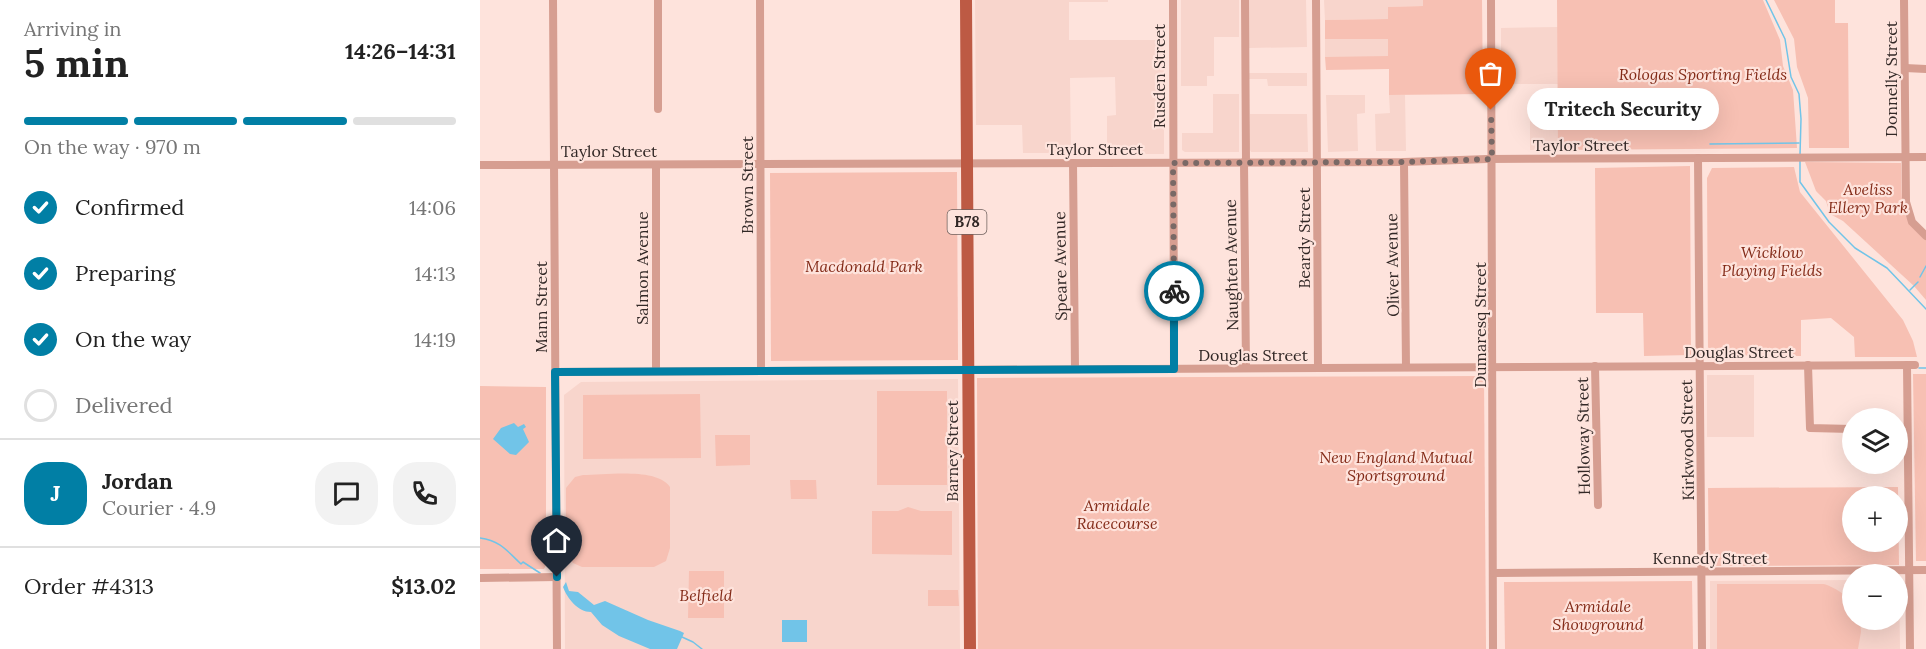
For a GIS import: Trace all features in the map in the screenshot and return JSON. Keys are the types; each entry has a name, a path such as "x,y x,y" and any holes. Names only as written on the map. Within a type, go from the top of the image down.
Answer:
{"main road":[{"name":"Barney Street","path":"966,0 970,649"}],"street":[{"name":"Mann Street","path":"553,0 557,649"},
{"path":"658,0 658,109"},
{"name":"Brown Street","path":"760,0 761,371"},
{"name":"Rusden Street","path":"1173,0 1174,369"},
{"name":"Naughten Avenue","path":"1245,0 1246,368"},
{"name":"Beardy Street","path":"1316,0 1318,368"},
{"name":"Dumaresq Street","path":"1491,0 1493,649"},
{"name":"Donnelly Street","path":"1904,0 1906,209 1912,222 1926,236"},
{"path":"1905,69 1926,69"},
{"name":"Taylor Street","path":"480,165 1404,162 1492,159 1926,157"},
{"name":"Kirkwood Street","path":"1698,158 1702,649"},
{"name":"Oliver Avenue","path":"1404,162 1406,367"},
{"name":"Speare Avenue","path":"1073,163 1075,369"},
{"name":"Salmon Avenue","path":"656,165 656,371"},
{"path":"1808,365 1810,428 1842,429"},
{"name":"Douglas Street","path":"555,372 1911,365 1909,570"},
{"name":"Holloway Street","path":"1595,366 1598,505"},
{"path":"1909,570 1910,649"},
{"name":"Kennedy Street","path":"1494,573 1926,570"},
{"path":"480,578 557,577"}],"shaded area":[{"path":"975,0 1108,0 1108,2 1069,2 1069,40 1164,40 1164,154 1107,154 1107,116 1116,115 1115,77 1070,78 1071,153 1023,153 1022,125 976,125"},
{"path":"1181,0 1239,0 1239,37 1214,37 1214,76 1207,76 1207,86 1181,86"},
{"path":"1249,0 1306,0 1307,47 1249,48"},
{"path":"1324,0 1423,0 1423,6 1388,7 1388,19 1325,20"},
{"path":"1558,27 1558,84 1501,84 1501,28"},
{"path":"1388,38 1389,57 1325,57 1325,39"},
{"path":"1249,73 1307,73 1307,86 1268,86 1267,79 1249,79"},
{"path":"1213,94 1239,94 1239,152 1185,152 1182,150 1182,133 1213,133"},
{"path":"1326,95 1365,95 1365,113 1357,114 1358,151 1328,152"},
{"path":"1389,95 1405,95 1406,151 1376,151 1375,114 1390,113"},
{"path":"1250,114 1307,114 1308,152 1251,152 1249,148"},
{"path":"1530,117 1558,117 1558,150 1530,150"},
{"path":"1707,375 1754,375 1754,437 1707,437"},
{"path":"958,379 960,649 565,649 564,395 581,382"},
{"path":"1842,580 1842,630 1900,630 1900,649 1710,649 1710,581"}],"green space":[{"path":"1423,0 1482,0 1483,94 1389,95 1389,69 1326,70 1325,57 1388,56 1388,39 1325,39 1325,20 1388,19 1388,7 1423,6"},
{"name":"Rologas Sporting Fields","path":"1557,0 1763,0 1780,40 1783,66 1793,90 1797,148 1558,150"},
{"path":"1774,0 1835,0 1835,23 1848,23 1849,148 1809,148 1808,98 1797,67 1794,39"},
{"name":"Aveliss Ellery Park","path":"1805,162 1901,163 1905,215 1916,231 1926,240 1926,300 1914,286 1843,221 1830,214 1826,201 1816,191"},
{"name":"Wicklow Playing Fields","path":"1690,166 1691,355 1644,356 1643,313 1596,313 1595,168"},
{"name":"Wicklow Playing Fields","path":"1794,167 1800,192 1903,320 1913,341 1917,357 1855,357 1854,337 1831,318 1801,320 1801,356 1708,355 1707,178 1712,168"},
{"name":"Macdonald Park","path":"957,172 958,360 771,361 770,173"},
{"path":"1913,374 1926,374 1926,561 1916,561"},
{"name":"Armidale Racecourse","path":"1484,376 1486,649 978,649 977,378"},
{"path":"480,386 546,387 546,565 544,569 480,569"},
{"path":"877,391 947,391 947,485 877,485"},
{"path":"700,394 701,458 583,459 583,395"},
{"path":"715,435 750,435 750,465 716,466"},
{"path":"643,474 663,481 670,487 670,548 666,561 654,567 582,567 573,563 566,552 566,488 575,477"},
{"path":"790,480 816,480 817,499 791,499"},
{"path":"1842,487 1842,552 1899,552 1899,564 1709,566 1708,488"},
{"path":"908,507 921,511 952,511 952,555 872,554 872,511 898,511"},
{"name":"Belfield","path":"689,571 724,571 724,618 688,618"},
{"name":"Armidale Showground","path":"1692,581 1693,649 1505,649 1504,582"},
{"path":"1717,584 1824,584 1842,593 1842,630 1861,630 1858,649 1717,649"},
{"path":"928,590 958,590 959,606 928,606"}],"water":[{"path":"514,423 518,427 524,424 526,427 523,429 529,442 516,455 510,454 493,439 501,428"},
{"path":"566,582 569,591 578,592 594,605 605,601 684,633 677,649 650,649 619,636 602,625 591,612 582,610 574,604 563,587"},
{"path":"782,620 807,620 807,642 782,642"}],"waterway":[{"path":"1766,0 1785,39 1791,77 1799,94 1800,155"},
{"path":"1710,144 1799,143"},
{"path":"1800,160 1800,182 1829,222 1855,248 1887,268 1926,309"},
{"path":"1920,277 1926,266"},
{"path":"1910,290 1918,282"},
{"path":"1919,368 1926,368"},
{"path":"480,538 499,544 521,564 523,562 540,573"},
{"path":"682,637 702,649"}],"way so far":[{"path":"1174,291 1173,163 1404,162 1492,159 1491,110"}],"place":[{"name":"Tritech Security","path":"1491,110"}],"route":[{"path":"557,577 555,372 1174,369 1174,291"}],"park label":[{"name":"New England Mutual Sportsground","path":"1396,466"}]}
